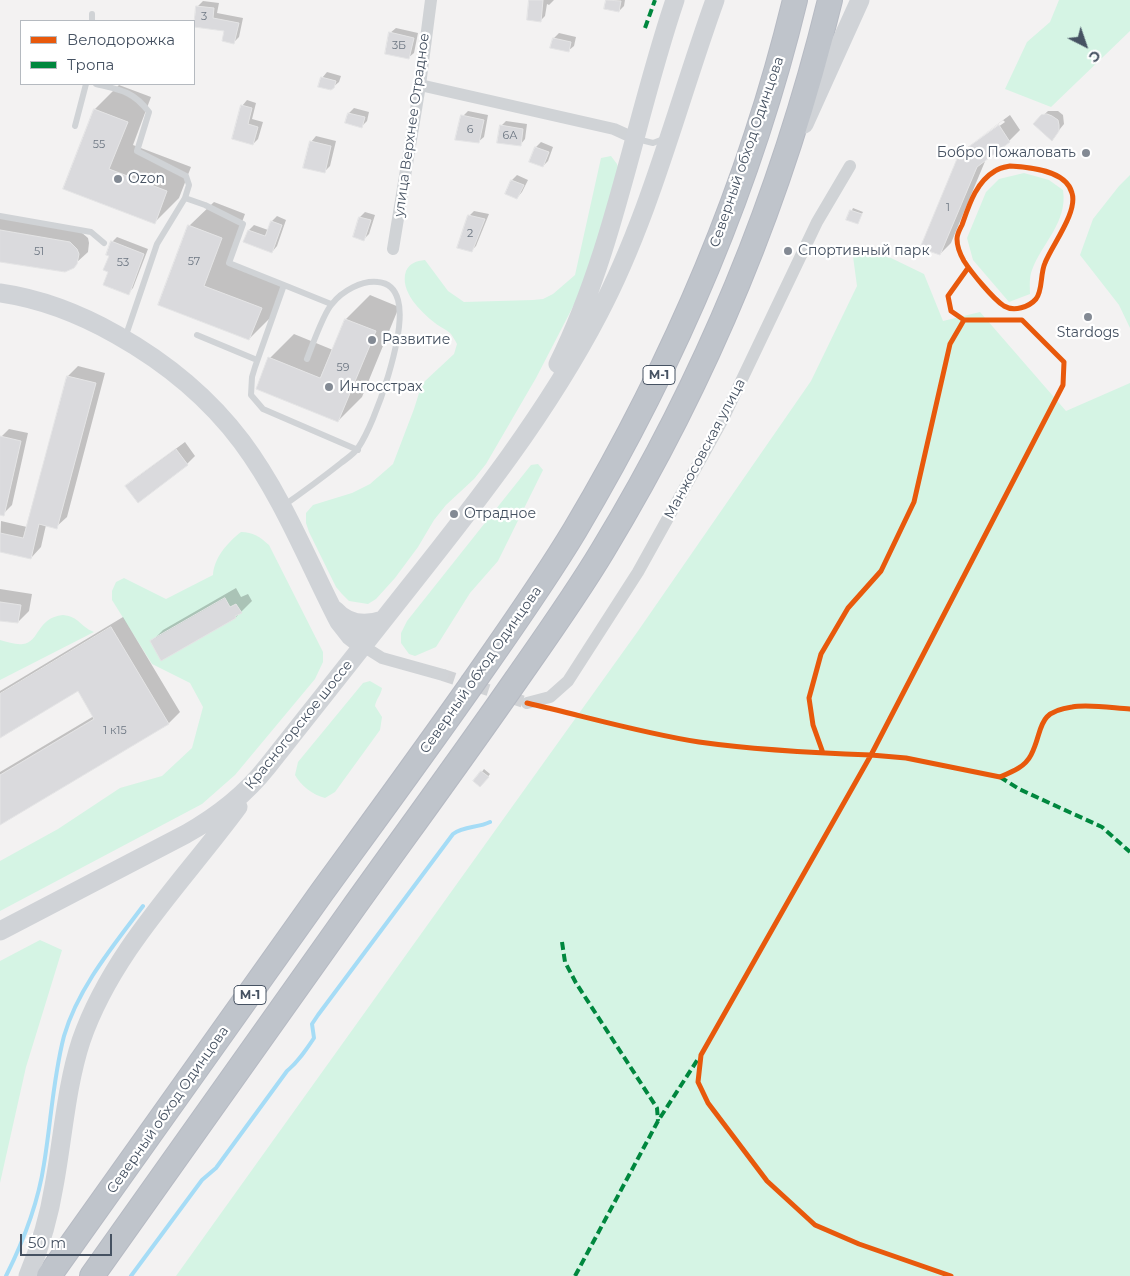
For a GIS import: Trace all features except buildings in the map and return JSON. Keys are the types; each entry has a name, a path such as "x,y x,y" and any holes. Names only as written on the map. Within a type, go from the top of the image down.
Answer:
{"highway":[{"name":"Северный обход Одинцова","path":"49,1276 451,714 546,577 579,524 654,386 721,234 759,127 795,0"},
{"name":"М-1","path":"92,1276 473,742 574,596 631,501 684,401 741,275 773,193 807,88 830,0"}],"main road":[{"path":"472,506 526,421 551,378 569,341 600,263 675,0"},
{"path":"472,506 506,462 551,396 601,311 635,232 715,0"},
{"path":"773,193 860,0"},
{"path":"0,292 58,306 91,320 125,339 147,352 189,385 220,415 242,443 282,506 339,622 350,636 363,646"},
{"name":"Красногорское шоссе","path":"0,931 201,826 244,794 472,506"},
{"path":"329,602 343,618 351,622 370,624 383,620"},
{"path":"28,1276 44,1231 52,1201 76,1059 97,1002 126,953 267,767"}],"street":[{"name":"улица Верхнее Отрадное","path":"394,249 420,85 431,0"},
{"path":"420,85 614,129 636,139"},
{"name":"Манжосовская улица","path":"527,703 550,697 568,681 638,572 723,419 817,222 850,166"},
{"path":"363,646 382,658 444,675"}],"lane":[{"path":"75,126 86,85"},
{"path":"100,85 131,94 141,102 149,112 137,151 186,176 189,185 185,198 157,244 125,339"},
{"path":"636,139 653,143 669,136"},
{"path":"185,198 244,224 229,263 331,304"},
{"path":"0,216 91,232 104,243"},
{"path":"282,506 358,450 379,407 396,346 400,320 399,302 394,290 386,282 370,281 351,288 331,304 307,359"},
{"path":"284,285 257,360 252,377 251,395 262,409 358,450"},
{"path":"197,335 257,360"}],"green space":[{"path":"1059,0 1130,0 1130,31 1051,107 1005,89 1027,42 1050,22"},
{"path":"611,156 617,164 620,174 579,295 536,378 486,464 474,479 446,505 395,578 376,599 368,604 349,601 336,587 309,532 306,523 306,513 313,505 352,493 370,484 393,464 420,390 425,381 454,354 457,344 451,334 429,318 408,293 405,279 406,271 414,263 425,260 448,291 464,302 533,300 543,299 553,294 575,275 601,158"},
{"path":"1024,173 1049,180 1063,190 1064,202 1058,222 1032,270 1030,294 1009,302 973,260 967,238 986,192 999,179"},
{"path":"1130,175 1130,328 1119,305 1080,255 1093,219"},
{"path":"852,249 891,258 924,274 943,321 980,312 1066,411 1130,383 1130,1276 176,1276 638,631 811,381 857,286"},
{"path":"538,464 543,470 498,561 470,593 436,647 415,656 409,654 401,643 401,633 407,621 531,465"},
{"path":"241,532 256,536 269,545 323,652 323,662 315,679 235,775 202,804 0,911 0,861 58,829 120,788 162,776 192,748 203,707 190,683 152,664 112,600 112,591 116,582 124,578 166,599 213,575 222,551"},
{"path":"63,615 73,618 94,632 0,680 0,640 23,644 33,639 48,621"},
{"path":"370,681 382,688 375,706 382,717 380,730 335,792 325,798 316,795 308,790 295,775 298,762 363,683"},
{"path":"40,940 62,950 26,1067 0,1183 0,961"}],"waterway":[{"path":"131,1276 202,1180 216,1168 287,1071 305,1051 314,1038 312,1024 318,1015 453,834 490,822"},
{"path":"6,1276 19,1249 38,1193 57,1068 70,1018 87,984 143,906"}],"tunnel":[{"path":"443,675 527,703"}],"marked path":[{"path":"645,28 655,0"},
{"path":"1000,777 1019,789 1102,827 1130,852"},
{"path":"562,942 565,962 576,983 657,1108 658,1121"},
{"path":"575,1276 658,1121 698,1059"}],"cycle path":[{"path":"1010,166 1027,167 1055,175 1068,185 1073,201 1068,219 1045,263 1041,287 1036,299 1017,309 1004,306 988,292 964,261 957,242 958,233 978,188 995,171 1010,166"},
{"path":"968,268 948,296 951,311 964,320 1022,320 1064,362 1063,385 871,755 906,758 1000,777 1018,769 1025,763 1031,755 1046,718 1052,713 1060,709 1078,706 1130,709"},
{"path":"823,753 813,725 809,698 821,654 848,608 881,571 914,502 950,344 964,320"},
{"path":"527,703 634,729 699,742 785,751 871,755 701,1055 698,1082 708,1103 767,1181 815,1225 859,1244 951,1276"}],"place":[{"name":"Бобро Пожаловать","path":"1086,153"},
{"name":"Ozon","path":"118,179"},
{"name":"Спортивный парк","path":"788,251"},
{"name":"Stardogs","path":"1088,317"},
{"name":"Развитие","path":"372,340"},
{"name":"Ингосстрах","path":"329,387"},
{"name":"Отрадное","path":"454,514"}]}
